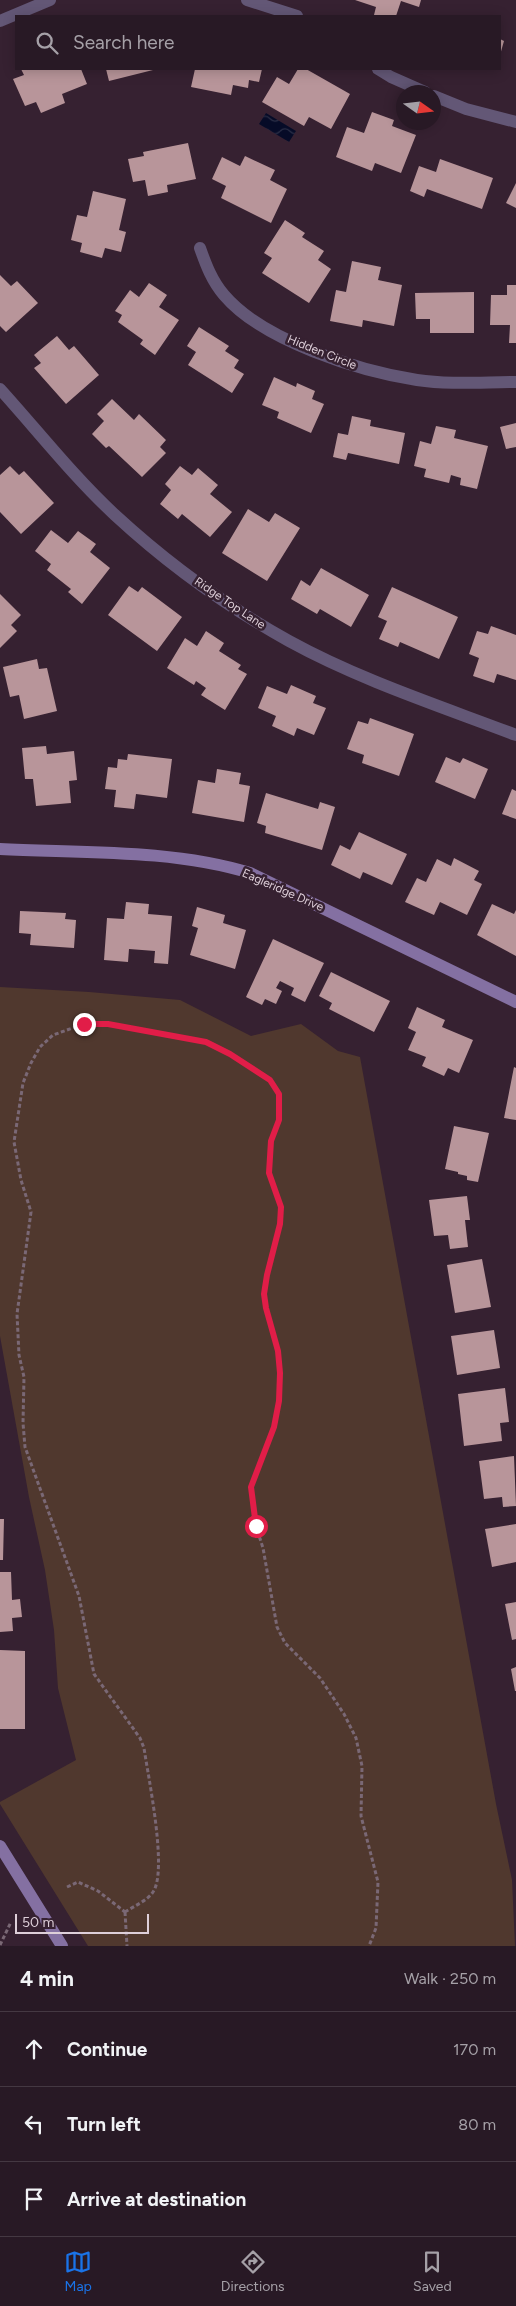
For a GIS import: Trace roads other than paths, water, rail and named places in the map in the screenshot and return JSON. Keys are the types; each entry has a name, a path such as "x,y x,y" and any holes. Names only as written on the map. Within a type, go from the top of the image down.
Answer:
{"main road":[{"name":"Eagleridge Drive","path":"0,849 142,856 221,864 250,873 516,1002"},
{"path":"0,1846 62,1946"}],"street":[{"path":"0,21 50,0"},
{"path":"247,0 294,15"},
{"path":"380,70 409,85"},
{"path":"441,99 466,109 516,122"},
{"name":"Hidden Circle","path":"200,248 214,282 235,306 268,328 310,350 361,368 416,380 460,383 516,382"},
{"name":"Ridge Top Lane","path":"0,389 115,515 196,582 245,615 291,642 378,682 516,735"}],"water":[{"path":"266,113 296,131 289,142 259,124"}]}
